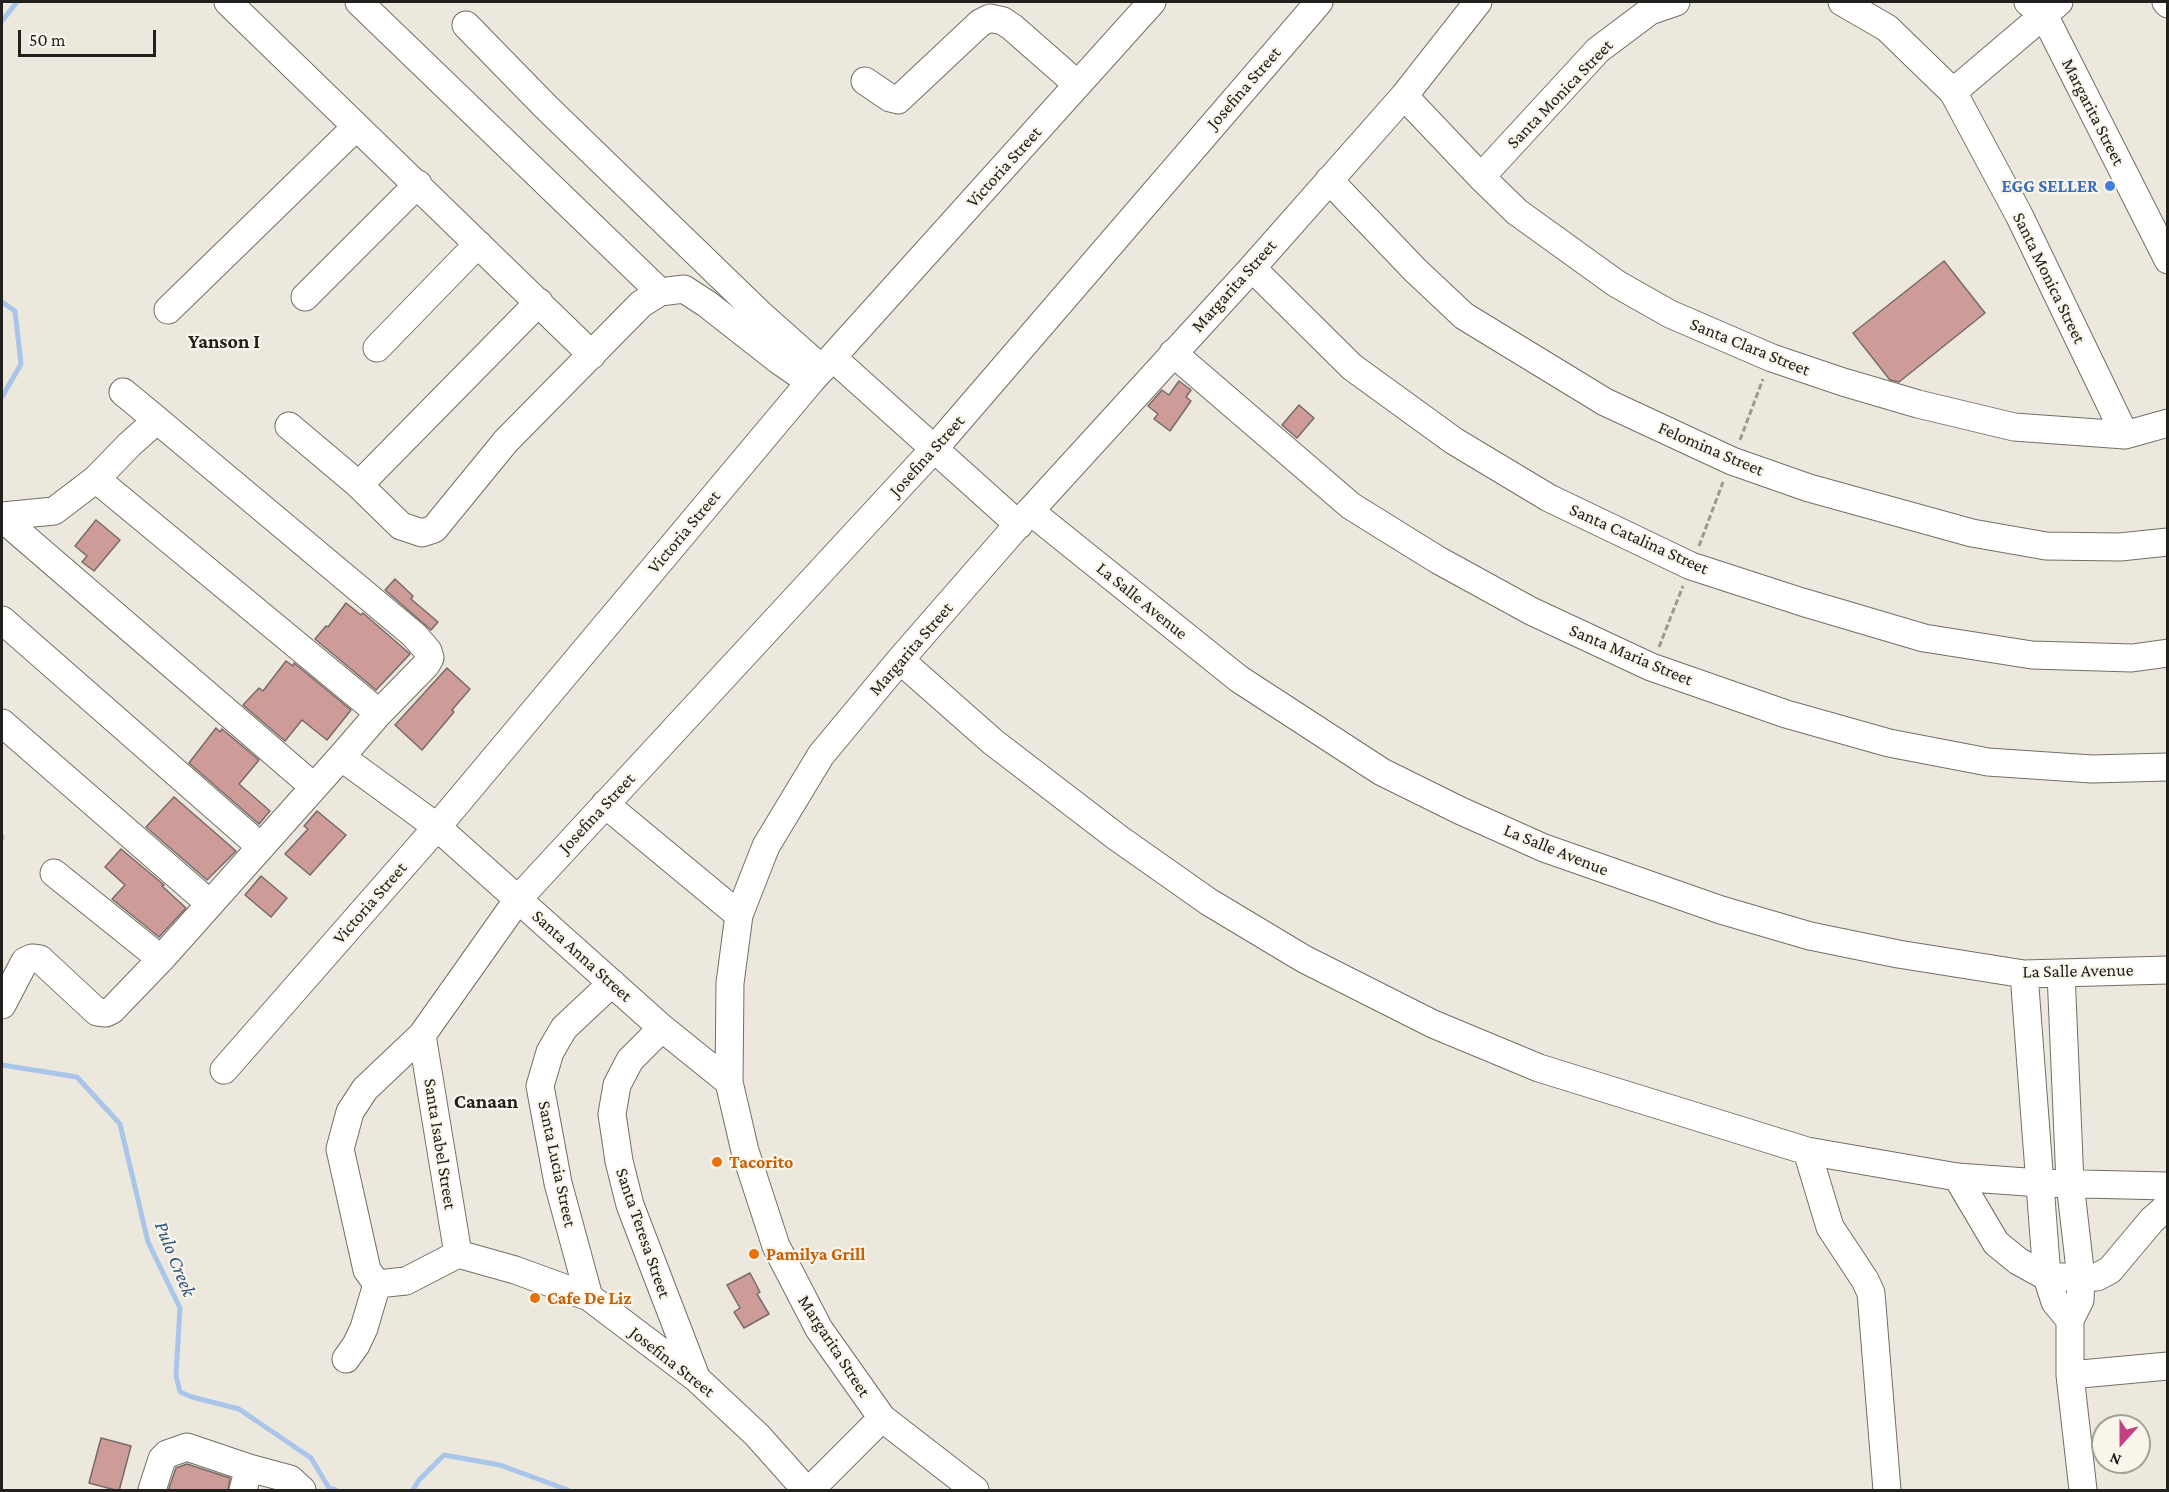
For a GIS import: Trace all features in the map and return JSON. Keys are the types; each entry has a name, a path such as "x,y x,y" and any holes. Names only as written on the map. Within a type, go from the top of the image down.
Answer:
{"street":[{"path":"228,2 592,355"},
{"path":"359,2 660,292"},
{"name":"Victoria Street","path":"224,1070 437,827 822,370 1152,2"},
{"name":"Josefina Street","path":"377,1284 366,1269 340,1149 350,1112 365,1089 422,1035 519,898 934,450 1319,2"},
{"name":"Margarita Street","path":"975,1491 882,1418 819,1329 776,1246 745,1151 729,1082 730,983 739,915 766,846 821,755 900,660 1025,518 1252,268 1404,96 1478,2"},
{"name":"Santa Monica Street","path":"1481,177 1598,50 1650,11 1676,2"},
{"name":"Santa Monica Street","path":"1842,2 1887,28 1953,92 2019,215 2124,435"},
{"path":"1953,92 2044,6"},
{"name":"Margarita Street","path":"2044,6 2168,261"},
{"path":"865,81 890,98 898,100 980,23 990,18 1003,21 1012,27 1077,84"},
{"path":"466,25 601,160 759,313 822,370"},
{"name":"Santa Clara Street","path":"1404,96 1517,212 1617,284 1670,315 1772,358 1843,382 1918,405 2014,427 2124,435 2168,423"},
{"path":"168,310 356,127"},
{"name":"Felomina Street","path":"1329,180 1415,270 1464,316 1605,402 1732,461 1809,488 1972,533 2046,546 2120,547 2168,542"},
{"path":"305,297 418,184"},
{"path":"377,348 478,244"},
{"name":"Santa Catalina Street","path":"1252,268 1352,367 1454,441 1549,498 1691,566 1924,638 2032,655 2132,658 2168,653"},
{"path":"289,426 359,485 401,526 422,533 434,529 506,441 641,304 660,292 684,289 707,304 781,362 822,370"},
{"path":"359,485 539,302"},
{"name":"Santa Maria Street","path":"1173,353 1351,506 1438,560 1521,605 1651,668 1786,714 1889,742 1988,762 2092,770 2168,767"},
{"name":"La Salle Avenue","path":"822,370 934,450 1239,679 1382,772 1544,848 1721,910 1810,936 1898,954 2024,974 2168,970"},
{"path":"2,1005 25,961 32,958 40,959 97,1012 106,1013 112,1010 161,959 430,658 428,651 405,627 123,392"},
{"path":"2,517 54,511 96,479 157,420"},
{"path":"96,479 379,713"},
{"path":"2,517 314,788"},
{"path":"2,620 261,847"},
{"path":"900,660 993,741 1118,838 1209,902 1304,959 1433,1024 1539,1068 1807,1151 1957,1177 2040,1183 2168,1186"},
{"path":"2,723 209,903"},
{"name":"Santa Anna Street","path":"341,757 437,827 662,1028 729,1082"},
{"path":"605,804 739,915"},
{"path":"54,873 161,959"},
{"path":"2061,973 2070,1183 2081,1278 2080,1299 2070,1320 2070,1375 2083,1491"},
{"path":"2024,974 2047,1277 2055,1302 2070,1320"},
{"name":"Santa Lucia Street","path":"589,1297 558,1183 540,1086 550,1052 564,1028 612,983"},
{"name":"Santa Teresa Street","path":"662,1028 630,1060 617,1085 612,1114 619,1161 630,1205 696,1378"},
{"name":"Santa Isabel Street","path":"422,1035 458,1254"},
{"path":"1807,1151 1830,1227 1871,1293 1887,1491"},
{"path":"1957,1177 1996,1243 2018,1261 2047,1277 2097,1277 2110,1270 2152,1220 2168,1206"},
{"path":"345,1359 356,1345 364,1328 377,1284 406,1281 458,1254"},
{"name":"Josefina Street","path":"458,1254 515,1270 589,1297 696,1378 757,1435 808,1491"},
{"path":"2070,1375 2168,1366"},
{"path":"808,1491 882,1418"},
{"path":"152,1491 162,1459 166,1454 187,1447 246,1479 290,1479 302,1491"}],"path":[{"path":"1651,668 1772,358"}],"building":[{"path":"1944,261 1985,313 1899,382 1890,380 1853,333"},
{"path":"1179,381 1191,390 1186,397 1191,401 1170,431 1154,419 1158,414 1148,406 1162,390 1169,395"},
{"path":"1299,405 1314,418 1297,438 1282,425"},
{"path":"96,520 120,540 94,571 82,562 87,556 75,546"},
{"path":"395,579 413,596 411,599 438,622 431,630 385,590"},
{"path":"346,603 361,615 363,613 410,654 376,690 315,639 326,626 328,627"},
{"path":"286,661 293,666 294,663 351,710 327,740 302,720 285,741 243,705 259,688 263,691"},
{"path":"447,668 470,689 422,750 395,725"},
{"path":"216,728 220,732 222,729 259,760 239,784 270,811 259,824 189,763"},
{"path":"174,797 236,851 207,880 146,827"},
{"path":"317,811 346,835 310,875 285,854 308,829 304,826"},
{"path":"121,849 164,885 162,886 186,908 159,937 112,899 125,885 105,867"},
{"path":"261,876 287,898 271,917 245,895"},
{"path":"750,1273 760,1292 757,1294 769,1314 744,1328 734,1312 740,1308 727,1285"},
{"path":"101,1438 131,1446 119,1491 89,1483"},
{"path":"187,1464 230,1478 228,1491 168,1491 176,1468"}],"waterway":[{"name":"Pulo Creek","path":"2,21 17,2"},
{"name":"Pulo Creek","path":"2,302 15,311 21,364 2,397"},
{"name":"Pulo Creek","path":"2,1065 77,1077 120,1124 148,1242 180,1308 176,1376 180,1392 239,1409 311,1458 329,1488 336,1490"},
{"name":"Pulo Creek","path":"413,1490 419,1480 444,1455 500,1465 568,1490"}],"place":[{"name":"EGG SELLER","path":"2110,186"},
{"name":"Tacorito","path":"717,1162"},
{"name":"Pamilya Grill","path":"754,1254"},
{"name":"Cafe De Liz","path":"535,1298"}],"district":[{"name":"Yanson I","path":"224,342"},
{"name":"Canaan","path":"486,1102"}]}
